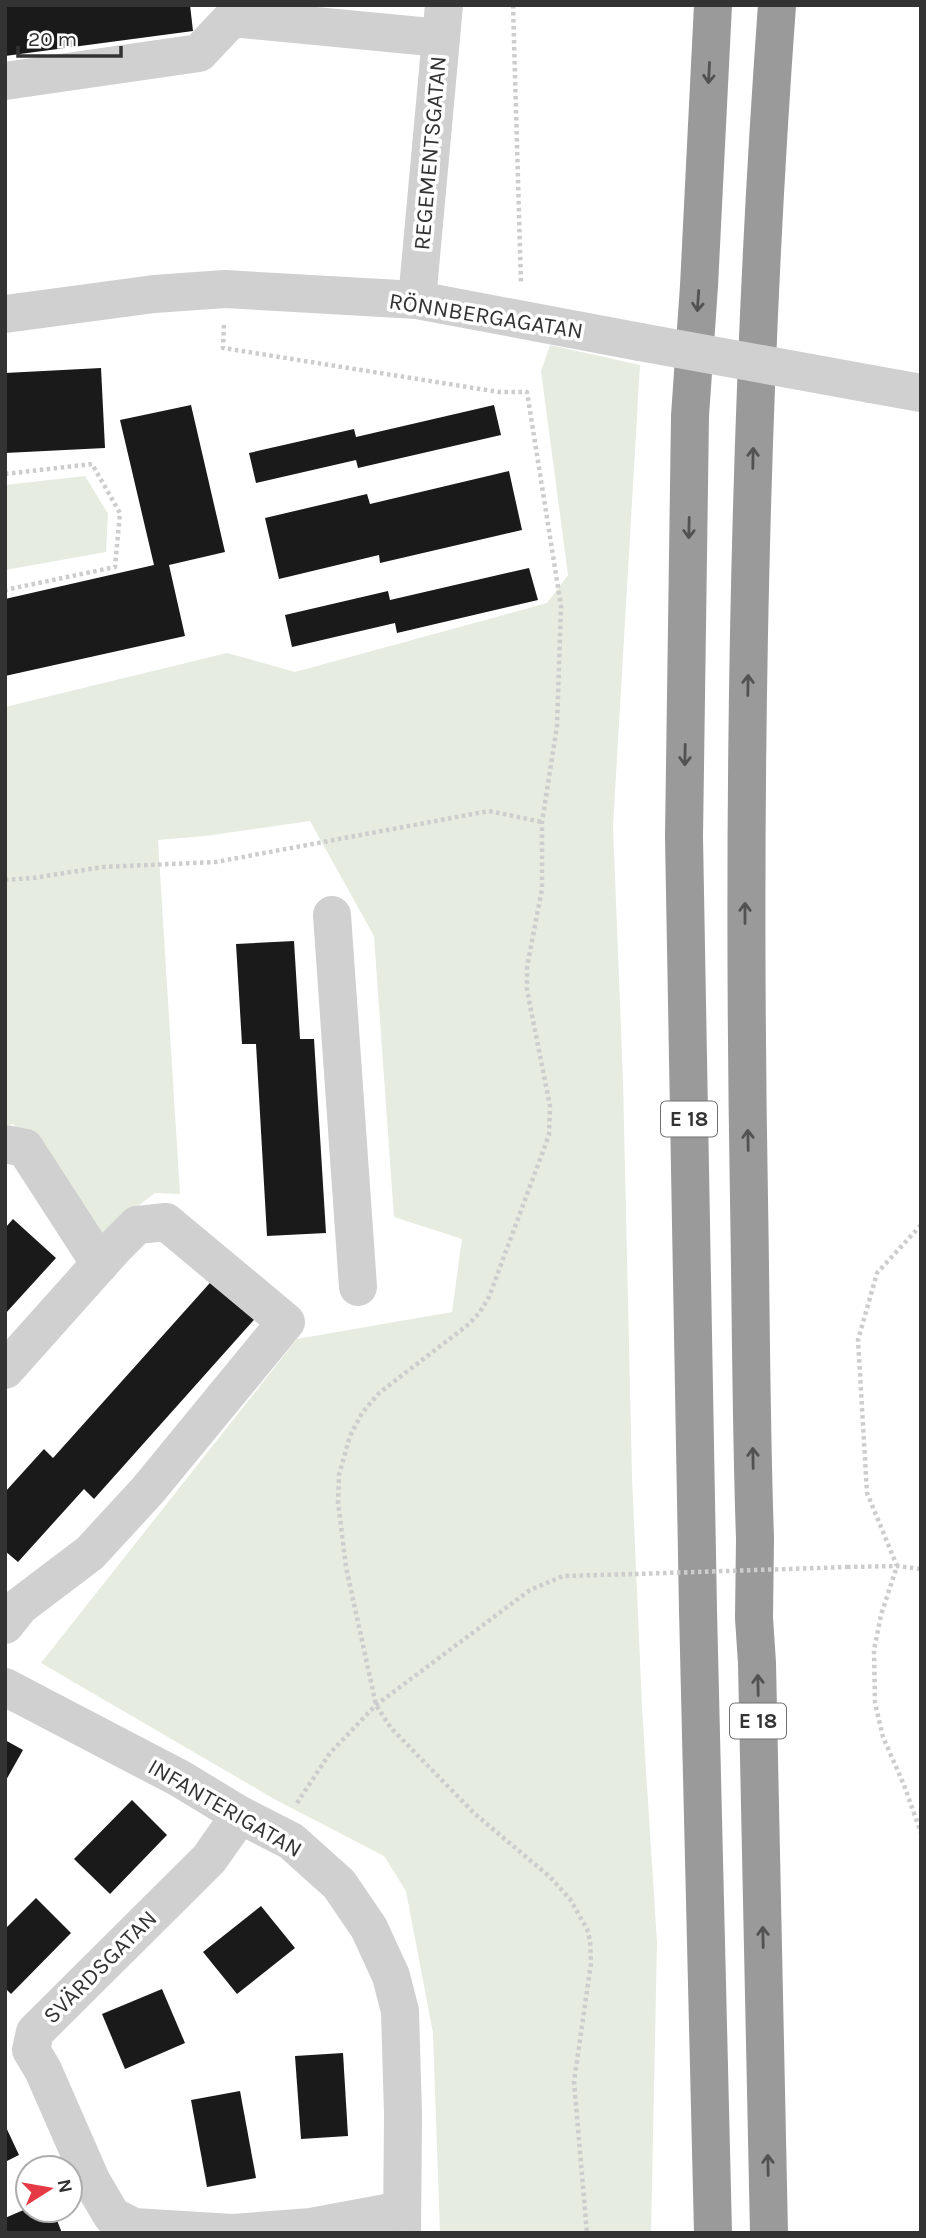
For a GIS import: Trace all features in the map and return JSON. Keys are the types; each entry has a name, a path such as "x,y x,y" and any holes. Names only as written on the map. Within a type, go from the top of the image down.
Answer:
{"highway":[{"name":"E 18","path":"713,5 690,416 684,837 713,2233"},
{"name":"E 18","path":"769,2233 754,1618 745,835 754,410 777,5"}],"street":[{"path":"5,81 199,53 232,18 442,22"},
{"name":"REGEMENTSGATAN","path":"417,300 442,22"},
{"name":"RÖNNBERGAGATAN","path":"5,314 225,289 417,300 921,393"},
{"path":"332,915 358,1287"},
{"path":"5,1144 25,1148 100,1264"},
{"path":"5,1370 137,1225 166,1222 286,1322 148,1490 90,1553 20,1606 5,1625"},
{"name":"INFANTERIGATAN","path":"5,1687 179,1778 240,1815 291,1841 339,1884 369,1928 391,1976 400,2011 402,2221"},
{"name":"SVÄRDSGATAN","path":"240,1815 209,1859 36,2032 31,2050 43,2070 92,2182 112,2216 134,2227 233,2233 402,2221"}],"path":[{"path":"513,5 521,288"},
{"path":"225,289 223,348 499,392 527,392 561,606 557,726 542,822 542,889 527,967 527,990 550,1106 549,1135 489,1297 469,1324 370,1401 350,1436 341,1462 338,1502 346,1567 376,1705 391,1728 475,1814 550,1877 570,1899 587,1929 591,1963 574,2082 587,2233"},
{"path":"5,474 92,464 120,513 115,567 5,590"},
{"path":"5,880 103,867 216,862 489,811 542,822"},
{"path":"921,1225 877,1273 858,1340 866,1493 897,1566 881,1615 874,1650 875,1703 883,1737 921,1833"},
{"path":"277,1834 330,1753 376,1705 530,1590 562,1576 897,1566 921,1570"}],"shaded area":[{"path":"550,345 640,365 613,826 623,1081 632,1477 642,1707 657,1943 651,2233 440,2233 433,2033 406,1891 384,1856 276,1800 41,1663 297,1339 452,1312 462,1239 394,1217 374,936 310,821 158,840 180,1194 155,1193 102,1233 13,1124 5,1126 5,707 227,653 295,672 547,603 568,575 541,371"},
{"path":"85,476 108,514 106,552 5,570 5,485"}],"building":[{"path":"5,5 190,5 193,31 5,56"},
{"path":"101,368 105,448 5,453 5,373"},
{"path":"191,405 225,552 169,565 185,636 5,676 5,599 154,565 120,420"},
{"path":"494,405 501,435 358,468 356,460 256,483 249,453 354,429 356,437"},
{"path":"509,471 522,530 380,563 379,555 279,579 265,518 367,494 370,504"},
{"path":"529,568 538,600 397,633 395,623 292,647 285,615 388,591 390,600"},
{"path":"294,941 300,1039 314,1039 326,1233 267,1236 256,1044 242,1044 236,944"},
{"path":"13,1219 56,1258 5,1314 5,1228"},
{"path":"217,1275 260,1313 94,1499 84,1489 18,1562 5,1551 5,1492 44,1449 53,1458"},
{"path":"5,1740 23,1750 5,1782"},
{"path":"132,1800 167,1835 110,1894 74,1859"},
{"path":"36,1898 71,1933 11,1994 5,1988 5,1929"},
{"path":"261,1906 295,1948 237,1994 203,1952"},
{"path":"162,1989 185,2043 125,2069 102,2014"},
{"path":"343,2053 348,2136 301,2139 295,2056"},
{"path":"240,2091 256,2178 207,2187 191,2100"},
{"path":"5,2125 19,2154 14,2154 14,2158 5,2162"},
{"path":"14,2214 14,2224 58,2224 62,2233 5,2233 5,2218"}]}
